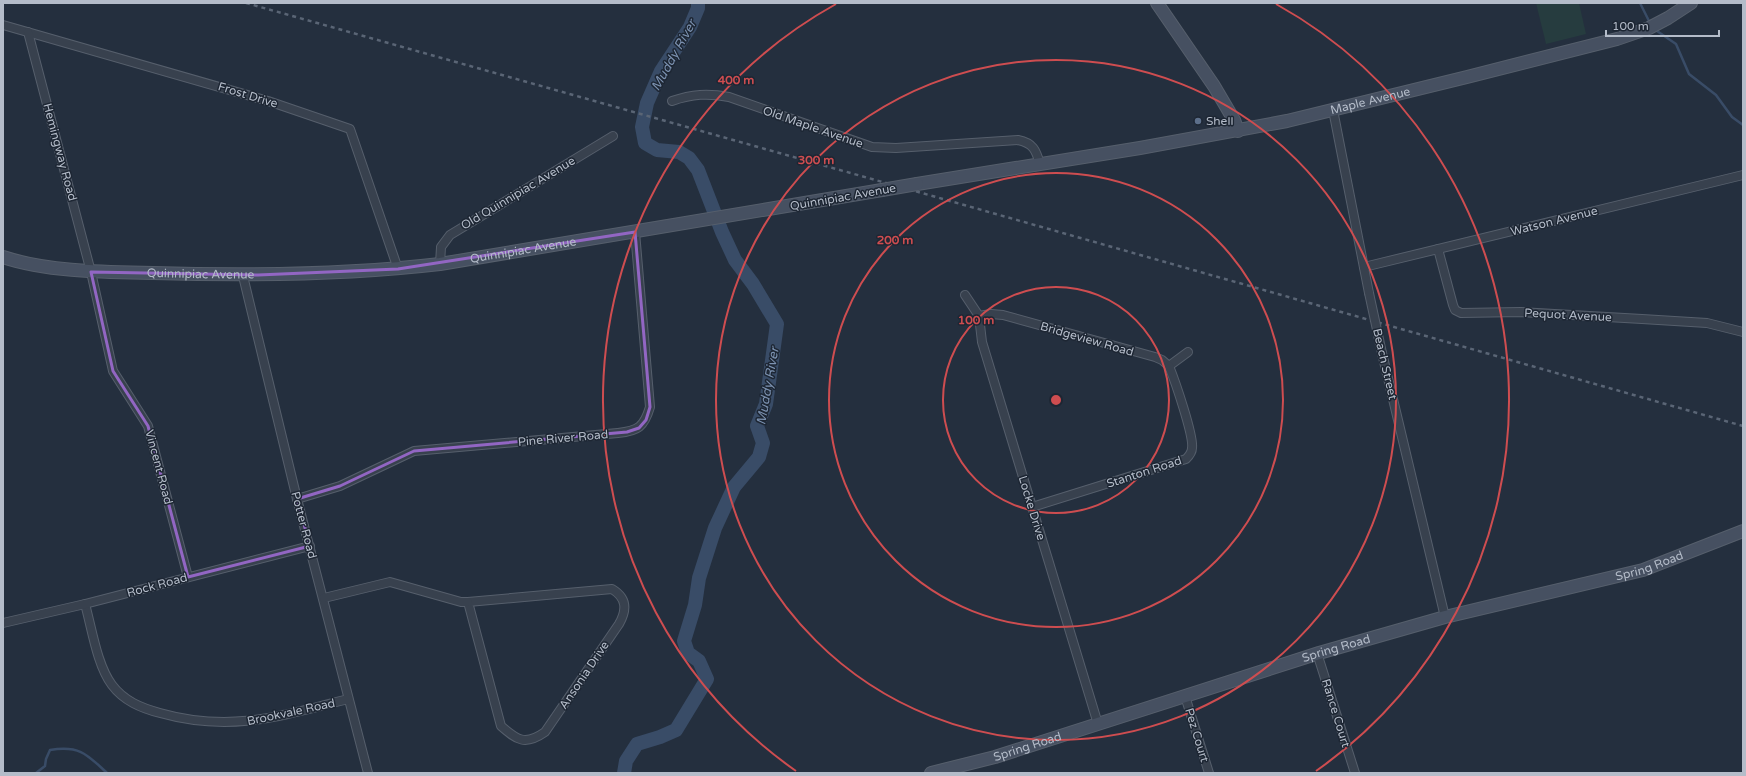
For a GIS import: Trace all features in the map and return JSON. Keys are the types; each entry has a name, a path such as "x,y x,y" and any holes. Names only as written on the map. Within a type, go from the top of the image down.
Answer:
{"main road":[{"name":"Maple Avenue","path":"1040,164 1238,131 1333,110 1617,39 1649,28 1691,3"},
{"path":"1161,4 1214,86 1234,120 1238,131"},
{"name":"Quinnipiac Avenue","path":"3,257 18,262 91,272 243,276 398,269 440,264 1040,164"},
{"name":"Spring Road","path":"932,773 977,768 1098,724 1317,654 1445,617 1643,570 1743,531"}],"street":[{"name":"Frost Drive","path":"3,25 268,101 350,129 398,269"},
{"name":"Hemingway Road","path":"28,32 91,272"},
{"name":"Old Maple Avenue","path":"672,101 694,95 716,94 729,97 872,147 896,148 1018,140 1032,145 1036,151 1040,164"},
{"name":"Beach Street","path":"1333,110 1382,353 1445,617"},
{"name":"Old Quinnipiac Avenue","path":"440,264 441,247 450,235 613,136"},
{"name":"Watson Avenue","path":"1364,266 1743,175"},
{"name":"Pine River Road","path":"297,499 340,486 414,451 618,433 638,428 646,420 650,407 635,232"},
{"name":"Pequot Avenue","path":"1438,249 1453,305 1455,310 1462,313 1521,312 1634,318 1707,323 1743,332"},
{"name":"Vincent Road","path":"91,272 114,370 148,426 188,577"},
{"name":"Potter Road","path":"243,276 297,499 324,598 348,699 368,773"},
{"path":"965,295 980,316"},
{"name":"Bridgeview Road","path":"980,316 991,314 1003,315 1155,357 1162,360 1169,366"},
{"name":"Locke Drive","path":"980,316 982,342 1098,724"},
{"path":"1169,366 1188,352"},
{"name":"Stanton Road","path":"1032,507 1186,459 1191,453 1191,441 1169,366"},
{"name":"Rock Road","path":"3,623 85,604 310,546"},
{"name":"Ansonia Drive","path":"324,598 390,582 461,602 612,589 623,597 625,607 619,624 545,732 538,738 528,740 515,738 501,726 468,602"},
{"name":"Brookvale Road","path":"85,604 103,668 112,684 124,698 140,707 178,718 230,723 255,721 348,699"},
{"name":"Rance Court","path":"1317,654 1355,773"},
{"name":"Pez Court","path":"1185,696 1209,773"}],"highlighted area":[{"path":"635,232 650,407 646,420 639,428 627,432 414,451 340,486 297,499 310,546 188,577 148,426 113,371 91,272 258,275 398,269"}],"green space":[{"path":"1536,3 1579,3 1586,34 1546,44"}],"waterway":[{"name":"Muddy River","path":"624,773 626,761 637,744 676,730 707,679 699,661 688,653 684,641 695,605 699,578 715,528 734,487 759,457 763,443 757,426 766,404 777,324 753,284 735,260 722,232 698,170 689,158 679,152 657,150 645,143 642,127 647,103 661,71 690,27 698,8 698,3"},
{"path":"1640,3 1649,21"},
{"path":"1657,31 1676,44 1689,74 1716,95 1732,117 1743,125"},
{"path":"36,773 45,766 50,750 60,749 82,752 107,773"}],"railway":[{"path":"246,3 1743,426"}],"place":[{"name":"Shell","path":"1198,121"}]}
